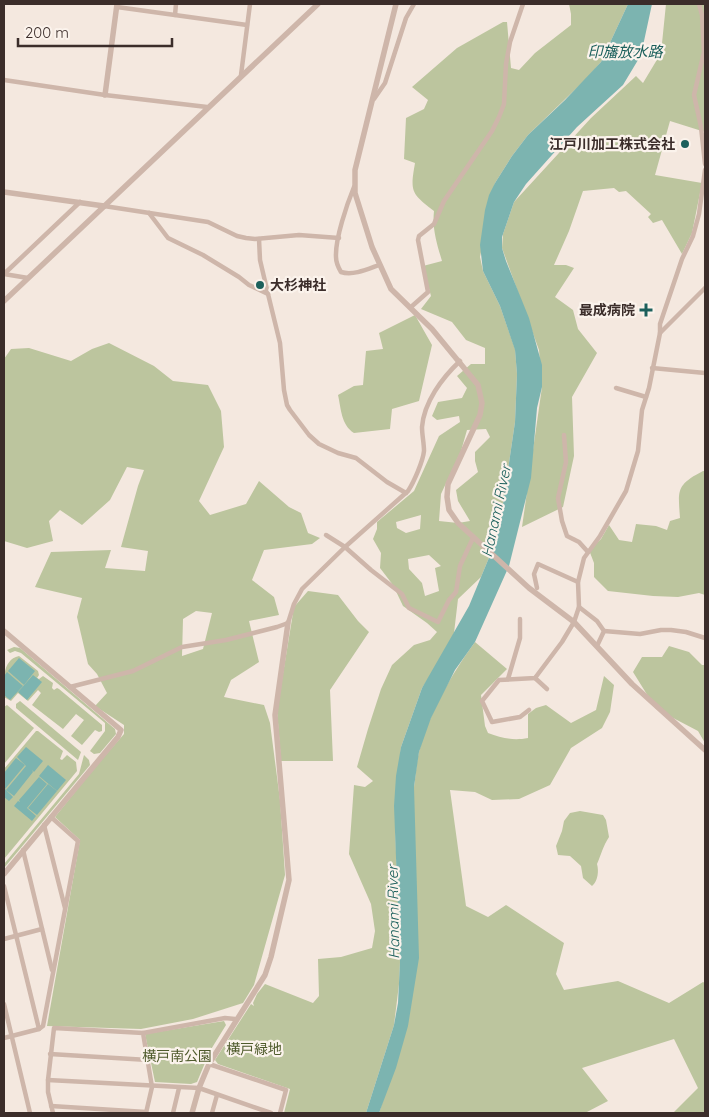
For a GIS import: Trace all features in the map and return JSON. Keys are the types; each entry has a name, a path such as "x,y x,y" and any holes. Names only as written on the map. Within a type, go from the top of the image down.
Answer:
{"street":[{"path":"175,15 176,4"},
{"path":"241,75 250,4"},
{"path":"4,301 318,4"},
{"path":"379,265 354,273 341,272 336,262 336,255 396,4"},
{"path":"374,99 385,83 406,18 414,4"},
{"path":"411,307 428,292 418,240 419,236 434,224 444,201 492,131 499,117 504,104 506,64 510,42 523,4"},
{"path":"699,4 702,15 704,52 694,95 701,127 705,164"},
{"path":"105,95 117,5 247,25"},
{"path":"4,80 105,95 207,107"},
{"path":"535,678 562,642 574,622 579,608 578,582 588,552 600,536 626,491 638,451 642,410 660,333 660,324 680,266 693,236 705,170"},
{"path":"354,185 379,265 391,289 411,307 460,361 478,385 482,403 481,410 478,422 448,484 449,510 458,523 475,540 529,588 574,622 632,684 705,750"},
{"path":"4,192 208,222 237,236 259,239 300,235 339,238"},
{"path":"4,274 80,202"},
{"path":"149,213 168,238 203,254 249,285 268,294"},
{"path":"698,214 705,215"},
{"path":"259,239 260,260 280,343 285,400 290,410 309,435 319,444 338,453 356,458 386,482 406,493"},
{"path":"4,274 28,278"},
{"path":"660,333 705,288"},
{"path":"192,1113 199,1088 209,1064 265,975 289,880 275,715 288,623 294,604 302,589 412,486 424,453 422,427 428,404 446,373 460,361"},
{"path":"652,368 705,373"},
{"path":"616,388 646,397"},
{"path":"564,435 566,462 558,498 562,520 567,536 579,542 588,552"},
{"path":"326,535 345,547 402,594 409,608 438,622 449,600 456,592 460,566 475,540"},
{"path":"537,588 534,574 538,564 578,582"},
{"path":"579,608 598,621 604,632"},
{"path":"508,679 520,638 520,619"},
{"path":"70,687 133,671 182,647 226,640 288,623"},
{"path":"604,632 640,634 671,630 705,638"},
{"path":"4,631 120,728 121,733 4,874"},
{"path":"597,646 604,632"},
{"path":"528,710 520,717 492,722 482,701 499,680 535,678 547,689"},
{"path":"4,1038 39,1029 43,1026 78,841 51,817"},
{"path":"44,825 65,910"},
{"path":"23,850 53,974"},
{"path":"4,886 39,1029"},
{"path":"4,939 42,929"},
{"path":"4,1004 30,1113"},
{"path":"53,1113 48,1092 48,1080 54,1028 143,1033 225,1018 236,1019"},
{"path":"51,1106 146,1113 152,1087 143,1033"},
{"path":"50,1054 148,1060"},
{"path":"209,1064 286,1090 280,1113"},
{"path":"48,1080 199,1088 272,1113"},
{"path":"173,1113 179,1088"},
{"path":"212,1113 217,1095"}],"green space":[{"name":"横戸緑地","path":"569,4 628,4 601,62 528,135 495,183 480,257 483,271 500,306 515,349 517,374 515,422 503,504 493,548 481,577 458,599 454,633 442,658 422,688 401,747 395,825 400,962 394,1025 366,1113 284,1113 290,1089 218,1064 215,1060 251,1004 254,1006 253,1003 257,994 265,984 313,1003 319,996 318,959 341,957 372,948 375,931 371,904 349,854 354,785 365,787 373,781 357,767 381,689 392,665 414,645 430,640 437,632 403,606 393,585 380,568 381,553 373,539 377,529 377,522 414,491 439,436 460,422 459,416 437,420 432,416 438,402 462,398 467,388 457,376 471,364 485,364 485,348 466,340 452,322 421,309 431,296 423,266 442,261 434,230 434,211 414,191 415,163 404,159 406,118 424,109 428,100 412,87 457,48 503,22 507,22 511,68 519,70 535,53 571,25","holes":["486,429 490,437 475,452 478,472 456,490 458,501 470,521 458,523 439,521 441,494 461,451 467,430","421,515 420,529 406,533 397,528 396,522","429,555 441,566 435,568 439,591 425,596 422,583 409,569 408,559"]},
{"path":"666,4 705,4 705,132 670,121 655,175 702,183 692,233 682,254 662,220 653,223 648,217 651,214 626,191 619,192 614,188 583,191 569,231 554,265 566,265 574,268 555,297 573,310 578,329 597,353 572,397 574,456 563,507 522,527 542,387 539,350 502,248 503,234 514,202 591,118 636,76 643,83 661,53"},
{"path":"415,315 432,345 419,401 392,409 390,429 354,433 346,426 338,395 354,386 363,385 366,351 383,349 379,333"},
{"path":"109,343 154,366 173,381 208,385 221,411 224,447 199,501 210,515 246,504 259,481 289,507 301,513 308,533 320,538 312,544 264,550 252,580 274,597 279,615 249,621 259,662 231,680 224,697 264,705 270,723 280,800 285,875 254,985 243,1003 193,1019 141,1029 47,1026 80,840 55,817 124,734 124,725 95,706 107,693 97,674 88,664 77,617 82,598 35,587 51,552 111,550 105,568 145,571 148,551 121,547 144,470 127,467 110,500 82,525 60,510 49,521 53,541 27,548 4,541 4,359 11,349 29,348 71,361 92,349","holes":["196,611 212,613 203,649 182,656 183,619"]},
{"path":"705,471 705,595 699,593 678,597 653,596 608,591 594,577 594,563 589,550 601,539 609,525 619,540 632,542 636,524 656,526 667,530 670,521 680,518 679,495 683,485"},
{"path":"308,591 338,595 369,632 330,690 333,761 281,761 277,710 294,607"},
{"path":"475,642 507,669 481,695 485,726 488,733 512,739 528,738 528,714 536,708 546,705 571,723 596,710 604,676 614,685 610,712 602,728 571,748 550,785 519,799 492,800 475,792 450,790 466,906 488,917 506,905 564,943 556,974 564,990 618,981 669,1003 703,982 705,983 705,1113 673,1113 698,1088 674,1039 582,1068 608,1101 585,1113 379,1113 407,1026 414,787 418,756 423,737 442,695"},
{"path":"669,646 689,652 702,665 705,665 705,743 698,731 656,709 633,672 642,657 662,657"},
{"path":"14,647 20,648 115,729 116,734 100,753 94,754 90,751 105,731 105,723 21,653 15,651 10,653 7,650"},
{"path":"19,656 38,671 39,675 37,678 39,679 43,676 53,683 52,688 54,690 59,689 102,725 102,731 95,730 82,745 71,736 84,720 76,714 63,729 32,705 41,693 38,690 28,701 18,693 11,701 4,697 6,667 13,658"},
{"path":"20,701 81,752 78,760 16,708 16,704"},
{"path":"7,705 34,728 4,764 4,707"},
{"path":"36,731 63,751 60,759 62,760 67,755 76,762 77,771 4,859 4,769"},
{"path":"84,755 89,760 90,765 4,868 4,864 79,774"},
{"path":"580,811 603,815 606,820 609,837 597,864 596,881 592,886 583,878 581,866 570,856 558,855 556,846 564,821 570,813"},
{"name":"横戸南公園","path":"224,1021 226,1025 210,1051 197,1082 191,1084 155,1082 145,1034"}],"water":[{"name":"印旛放水路","path":"628,4 652,4 641,55 623,85 577,127 526,184 514,202 502,237 502,248 506,261 529,318 542,365 542,387 537,408 531,478 509,566 475,642 455,670 431,718 419,752 414,787 419,958 408,1026 396,1068 379,1113 366,1113 394,1025 398,1003 400,962 394,806 396,776 401,747 422,688 469,606 493,548 503,504 515,422 517,374 515,350 500,306 483,271 480,245 485,210 495,183 528,135 601,62"},
{"path":"19,658 35,671 24,685 8,671"},
{"path":"7,672 23,686 10,700 4,695 4,676"},
{"path":"33,675 42,682 27,700 18,692"},
{"path":"26,747 43,761 34,772 32,770 33,772 14,796 6,790 26,766 17,757"},
{"path":"16,758 25,765 5,789 13,797 9,801 4,797 4,773"},
{"path":"48,765 66,780 57,791 39,776"},
{"path":"39,777 47,784 27,808 36,816 32,821 14,806 18,801 20,802 19,800"},
{"path":"48,784 57,791 37,815 28,808"}],"place":[{"name":"江戸川加工株式会社","path":"685,144"},
{"name":"大杉神社","path":"260,285"},
{"name":"最成病院","path":"646,310"}],"water label":[{"name":"Hanami River","path":"496,511"},
{"name":"Hanami River","path":"393,912"}]}
